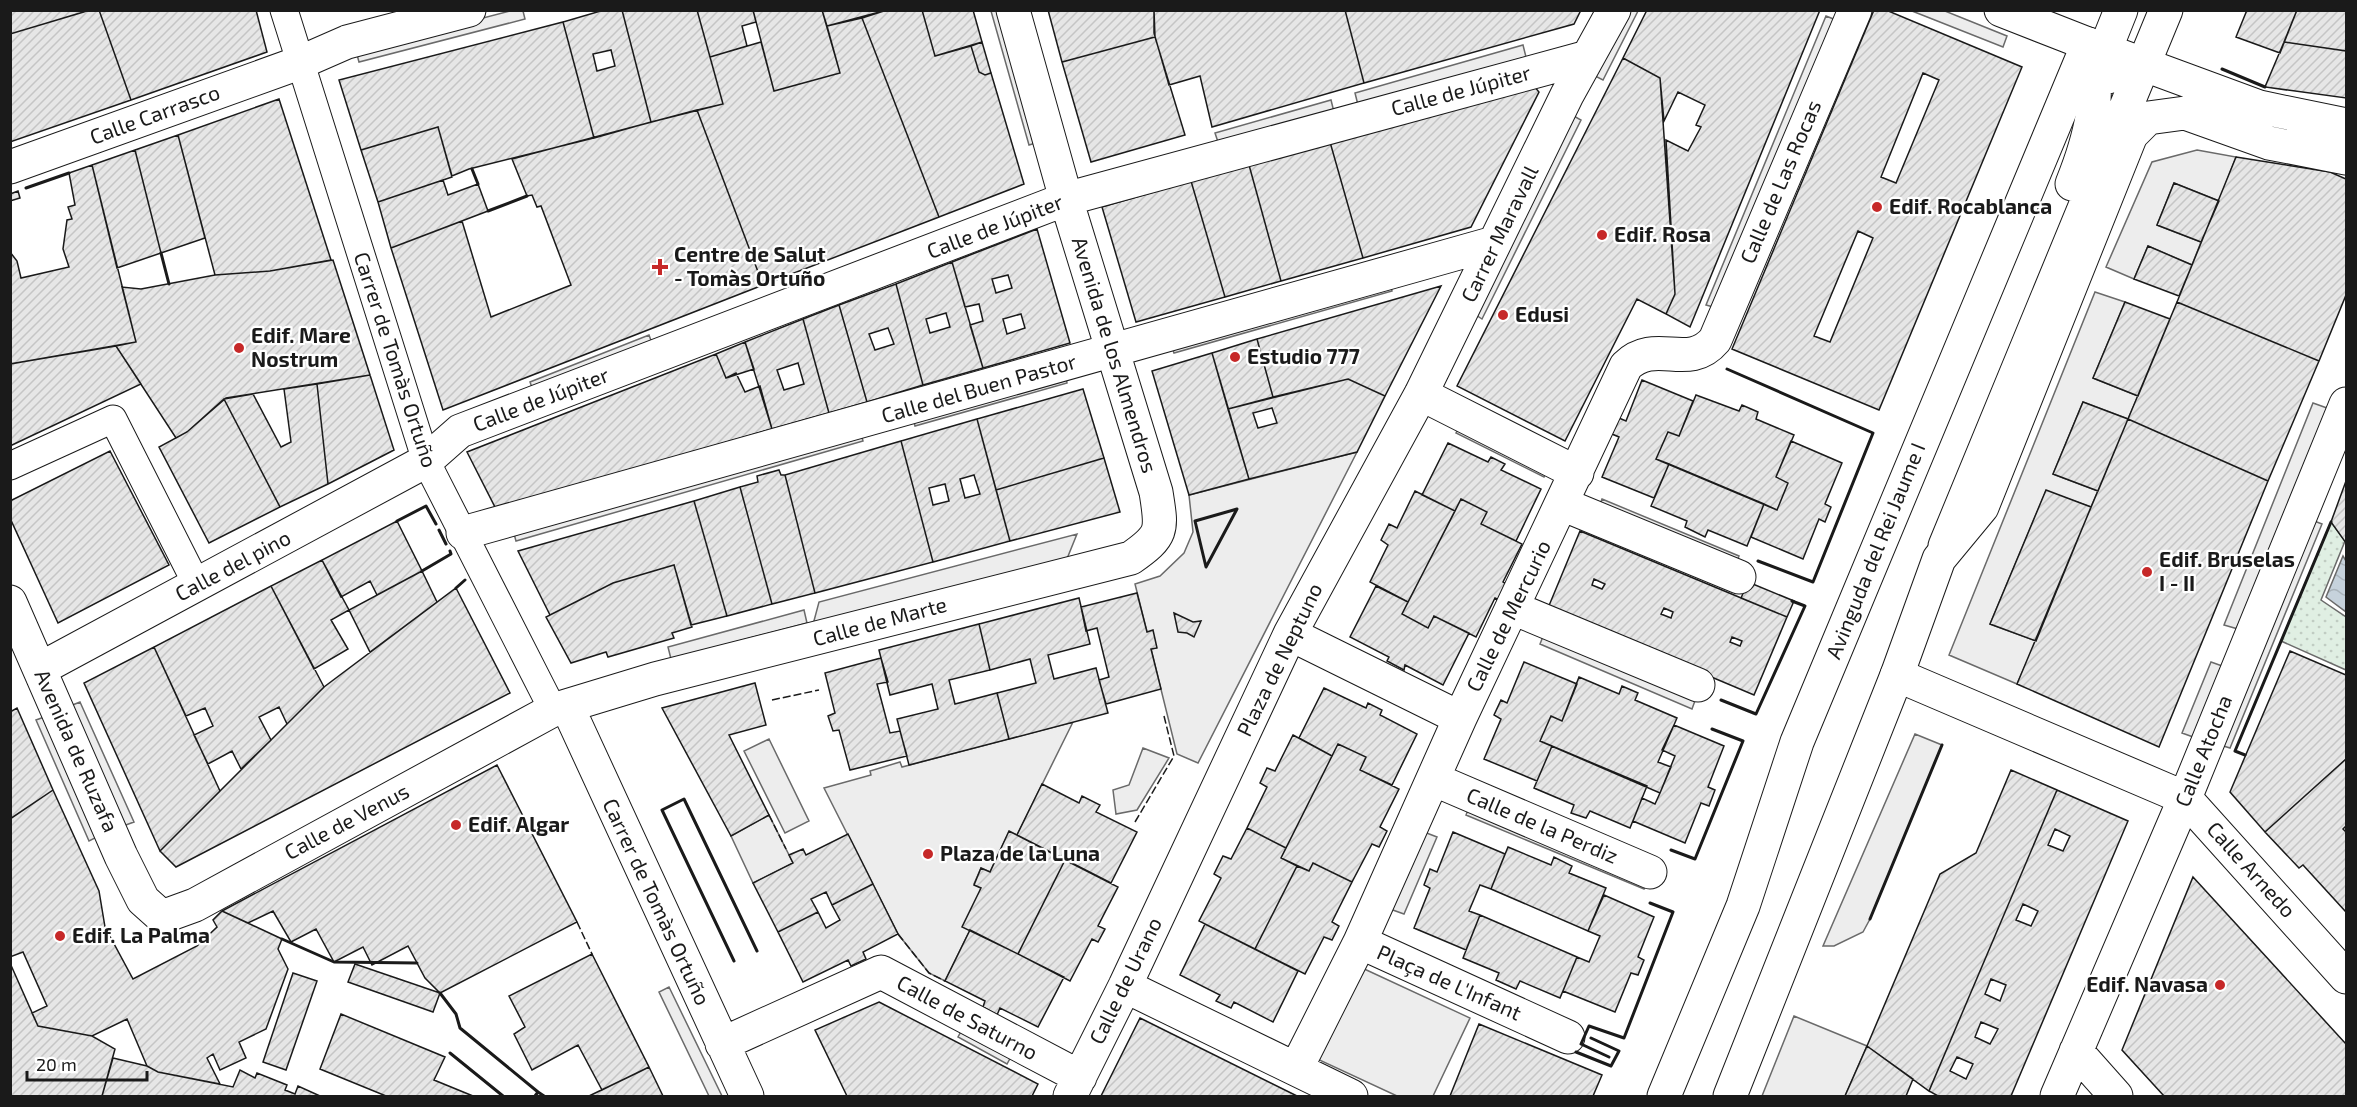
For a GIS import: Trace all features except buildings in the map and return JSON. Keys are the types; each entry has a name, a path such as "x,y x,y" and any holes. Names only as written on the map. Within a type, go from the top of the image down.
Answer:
{"street":[{"name":"Carrer de Tomàs Ortuño","path":"284,10 426,461 463,533 560,708 747,1096"},
{"name":"Calle Carrasco","path":"10,167 299,63 347,42 468,10"},
{"name":"Avenida de los Almendros","path":"1013,10 1066,199 1156,492"},
{"name":"Carrer Maravall","path":"1386,457 1421,394 1494,243 1614,10"},
{"name":"Calle de Las Rocas","path":"1705,351 1715,340 1855,10"},
{"path":"2001,10 2259,107 2346,125"},
{"name":"Avinguda del Rei Jaume I","path":"1664,1096 1743,906 1797,742 2096,47 2102,10"},
{"path":"1940,559 1943,498 2084,154 2096,96 2096,47 2121,10"},
{"path":"1730,1096 1897,675 1940,559 2166,10"},
{"path":"2096,47 2108,78 2131,95 2269,143 2346,158"},
{"name":"Calle de Júpiter","path":"426,461 460,431 1066,199 1588,57"},
{"path":"1940,559 1983,507 2131,135 2148,118 2185,113"},
{"name":"Calle del Buen Pastor","path":"463,533 1494,243"},
{"name":"Calle de Mercurio","path":"1360,942 1460,718 1626,366 1636,356 1657,353 1682,355 1705,351"},
{"path":"1421,394 1577,473"},
{"name":"Calle Atocha","path":"2057,1096 2185,798 2346,404"},
{"path":"10,466 113,419 197,585"},
{"name":"Plaza de Neptuno","path":"1182,866 1290,634 1386,457"},
{"name":"Calle del pino","path":"40,669 426,461"},
{"name":"Calle de Marte","path":"560,708 655,679 1131,558 1155,541 1161,522 1156,492"},
{"path":"1562,504 1739,577"},
{"name":"Avenida de Ruzafa","path":"10,602 143,900"},
{"path":"1513,608 1698,686"},
{"path":"1290,634 1460,718"},
{"name":"Calle Arnedo","path":"1897,675 2185,798 2346,977"},
{"name":"Calle de Venus","path":"143,900 162,917 195,905 560,708"},
{"name":"Calle de la Perdiz","path":"1433,779 1650,872"},
{"name":"Calle de Urano","path":"1075,1087 1182,866"},
{"name":"Plaça de L'Infant","path":"1296,1069 1360,942 1568,1037"},
{"name":"Calle de Saturno","path":"722,1044 881,972 1075,1087"},
{"path":"1125,986 1351,1096"},
{"path":"2076,1051 2116,1096"}],"green space":[{"path":"2331,522 2345,541 2321,600 2346,617 2346,670 2281,641"}],"shaded area":[{"path":"510,11 523,11 525,19 359,62 356,51"},
{"path":"991,11 1002,11 1039,142 1029,145"},
{"path":"1626,11 1638,11 1603,80 1593,75"},
{"path":"1912,11 1945,11 2007,36 2003,47"},
{"path":"1826,16 1836,20 1717,308 1706,305"},
{"path":"1523,45 1526,57 1358,105 1355,93"},
{"path":"1331,100 1334,112 1219,145 1215,133"},
{"path":"1572,115 1581,120 1482,319 1473,313"},
{"path":"2197,150 2236,157 2219,201 2174,183 2157,225 2201,242 2192,265 2148,246 2134,279 2106,267 2152,162"},
{"path":"1389,279 1392,291 1174,353 1170,341"},
{"path":"2095,292 2125,302 2093,378 2138,396 2128,419 2083,402 2053,474 2098,491 2091,507 2046,491 1990,624 2036,641 2017,684 1949,655"},
{"path":"649,335 653,346 534,393 530,382"},
{"path":"1065,372 1067,383 915,426 912,414"},
{"path":"2313,403 2327,408 2238,629 2224,625"},
{"path":"1462,423 1549,466 1544,477 1456,433"},
{"path":"860,430 863,441 516,541 513,530"},
{"path":"1357,452 1198,763 1177,754 1151,649 1156,648 1147,632 1135,584 1160,576 1184,553 1193,532 1189,495"},
{"path":"1602,499 1739,556 1735,567 1598,510"},
{"path":"2309,519 2322,524 2230,748 2217,744"},
{"path":"1077,534 1064,566 811,632 819,602"},
{"path":"804,610 807,623 671,659 668,647"},
{"path":"1544,634 1696,698 1692,709 1540,644"},
{"path":"2211,662 2225,667 2196,738 2182,733"},
{"path":"80,702 134,822 123,826 70,706"},
{"path":"47,716 101,835 89,841 36,720"},
{"name":"Plaza de la Luna","path":"1073,722 1017,835 1009,832 990,872 981,868 974,884 981,888 970,930 945,981 929,973 898,934 824,788 871,775 870,771 900,762 902,767"},
{"path":"1915,734 1942,745 1870,919 1863,932 1834,946 1823,946"},
{"path":"769,739 809,821 785,833 744,751"},
{"path":"1143,748 1169,758 1137,810 1116,814 1113,790 1129,785"},
{"path":"1470,805 1648,879 1644,889 1466,815"},
{"path":"769,815 793,863 753,883 731,836"},
{"path":"1424,832 1437,837 1404,914 1390,909"},
{"path":"1360,967 1470,1018 1433,1096 1397,1096 1315,1058"},
{"path":"669,987 722,1096 709,1096 659,992"},
{"path":"1794,1016 1867,1046 1845,1096 1762,1096"},
{"path":"963,1028 1013,1053 1007,1064 958,1037"}],"water":[{"path":"2343,556 2346,561 2346,612 2326,597"}],"fence":[{"path":"772,700 819,690"},
{"path":"1135,822 1174,756 1164,716"},
{"path":"769,815 786,849"},
{"path":"577,922 592,954"},
{"path":"898,934 929,973 945,981"}],"wall":[{"path":"2222,69 2265,87"},
{"path":"472,169 478,184"},
{"path":"26,188 69,173"},
{"path":"488,211 527,196"},
{"path":"161,253 169,284"},
{"path":"1727,369 1873,433 1813,582 1758,561"},
{"path":"397,521 426,506 436,524"},
{"path":"1237,509 1206,567 1195,521 1237,509"},
{"path":"2245,755 2235,751 2331,522"},
{"path":"439,530 446,544"},
{"path":"422,571 451,554 450,551"},
{"path":"456,588 465,580"},
{"path":"1721,700 1756,714 1805,606 1792,601"},
{"path":"1671,850 1695,859 1743,741 1712,729"},
{"path":"1870,919 1942,745"},
{"path":"734,961 662,810 684,799 757,951"},
{"path":"1609,1057 1581,1044 1589,1026 1624,1038 1673,912 1650,903"},
{"path":"282,939 334,962 417,963"},
{"path":"440,993 456,1014 460,1028 538,1092 535,1096"},
{"path":"1576,1052 1611,1066 1619,1051 1591,1038"},
{"path":"450,1053 503,1096"},
{"path":"538,1092 544,1096"}],"place":[{"name":"Edif. Rocablanca","path":"1877,207"},
{"name":"Edif. Rosa","path":"1602,235"},
{"name":"Centre de Salut - Tomàs Ortuño","path":"660,267"},
{"name":"Edusi","path":"1503,315"},
{"name":"Edif. Mare Nostrum","path":"239,348"},
{"name":"Estudio 777","path":"1235,357"},
{"name":"Edif. Bruselas I - II","path":"2147,572"},
{"name":"Edif. Algar","path":"456,825"},
{"name":"Plaza de la Luna","path":"928,854"},
{"name":"Edif. La Palma","path":"60,936"},
{"name":"Edif. Navasa","path":"2220,985"}]}
